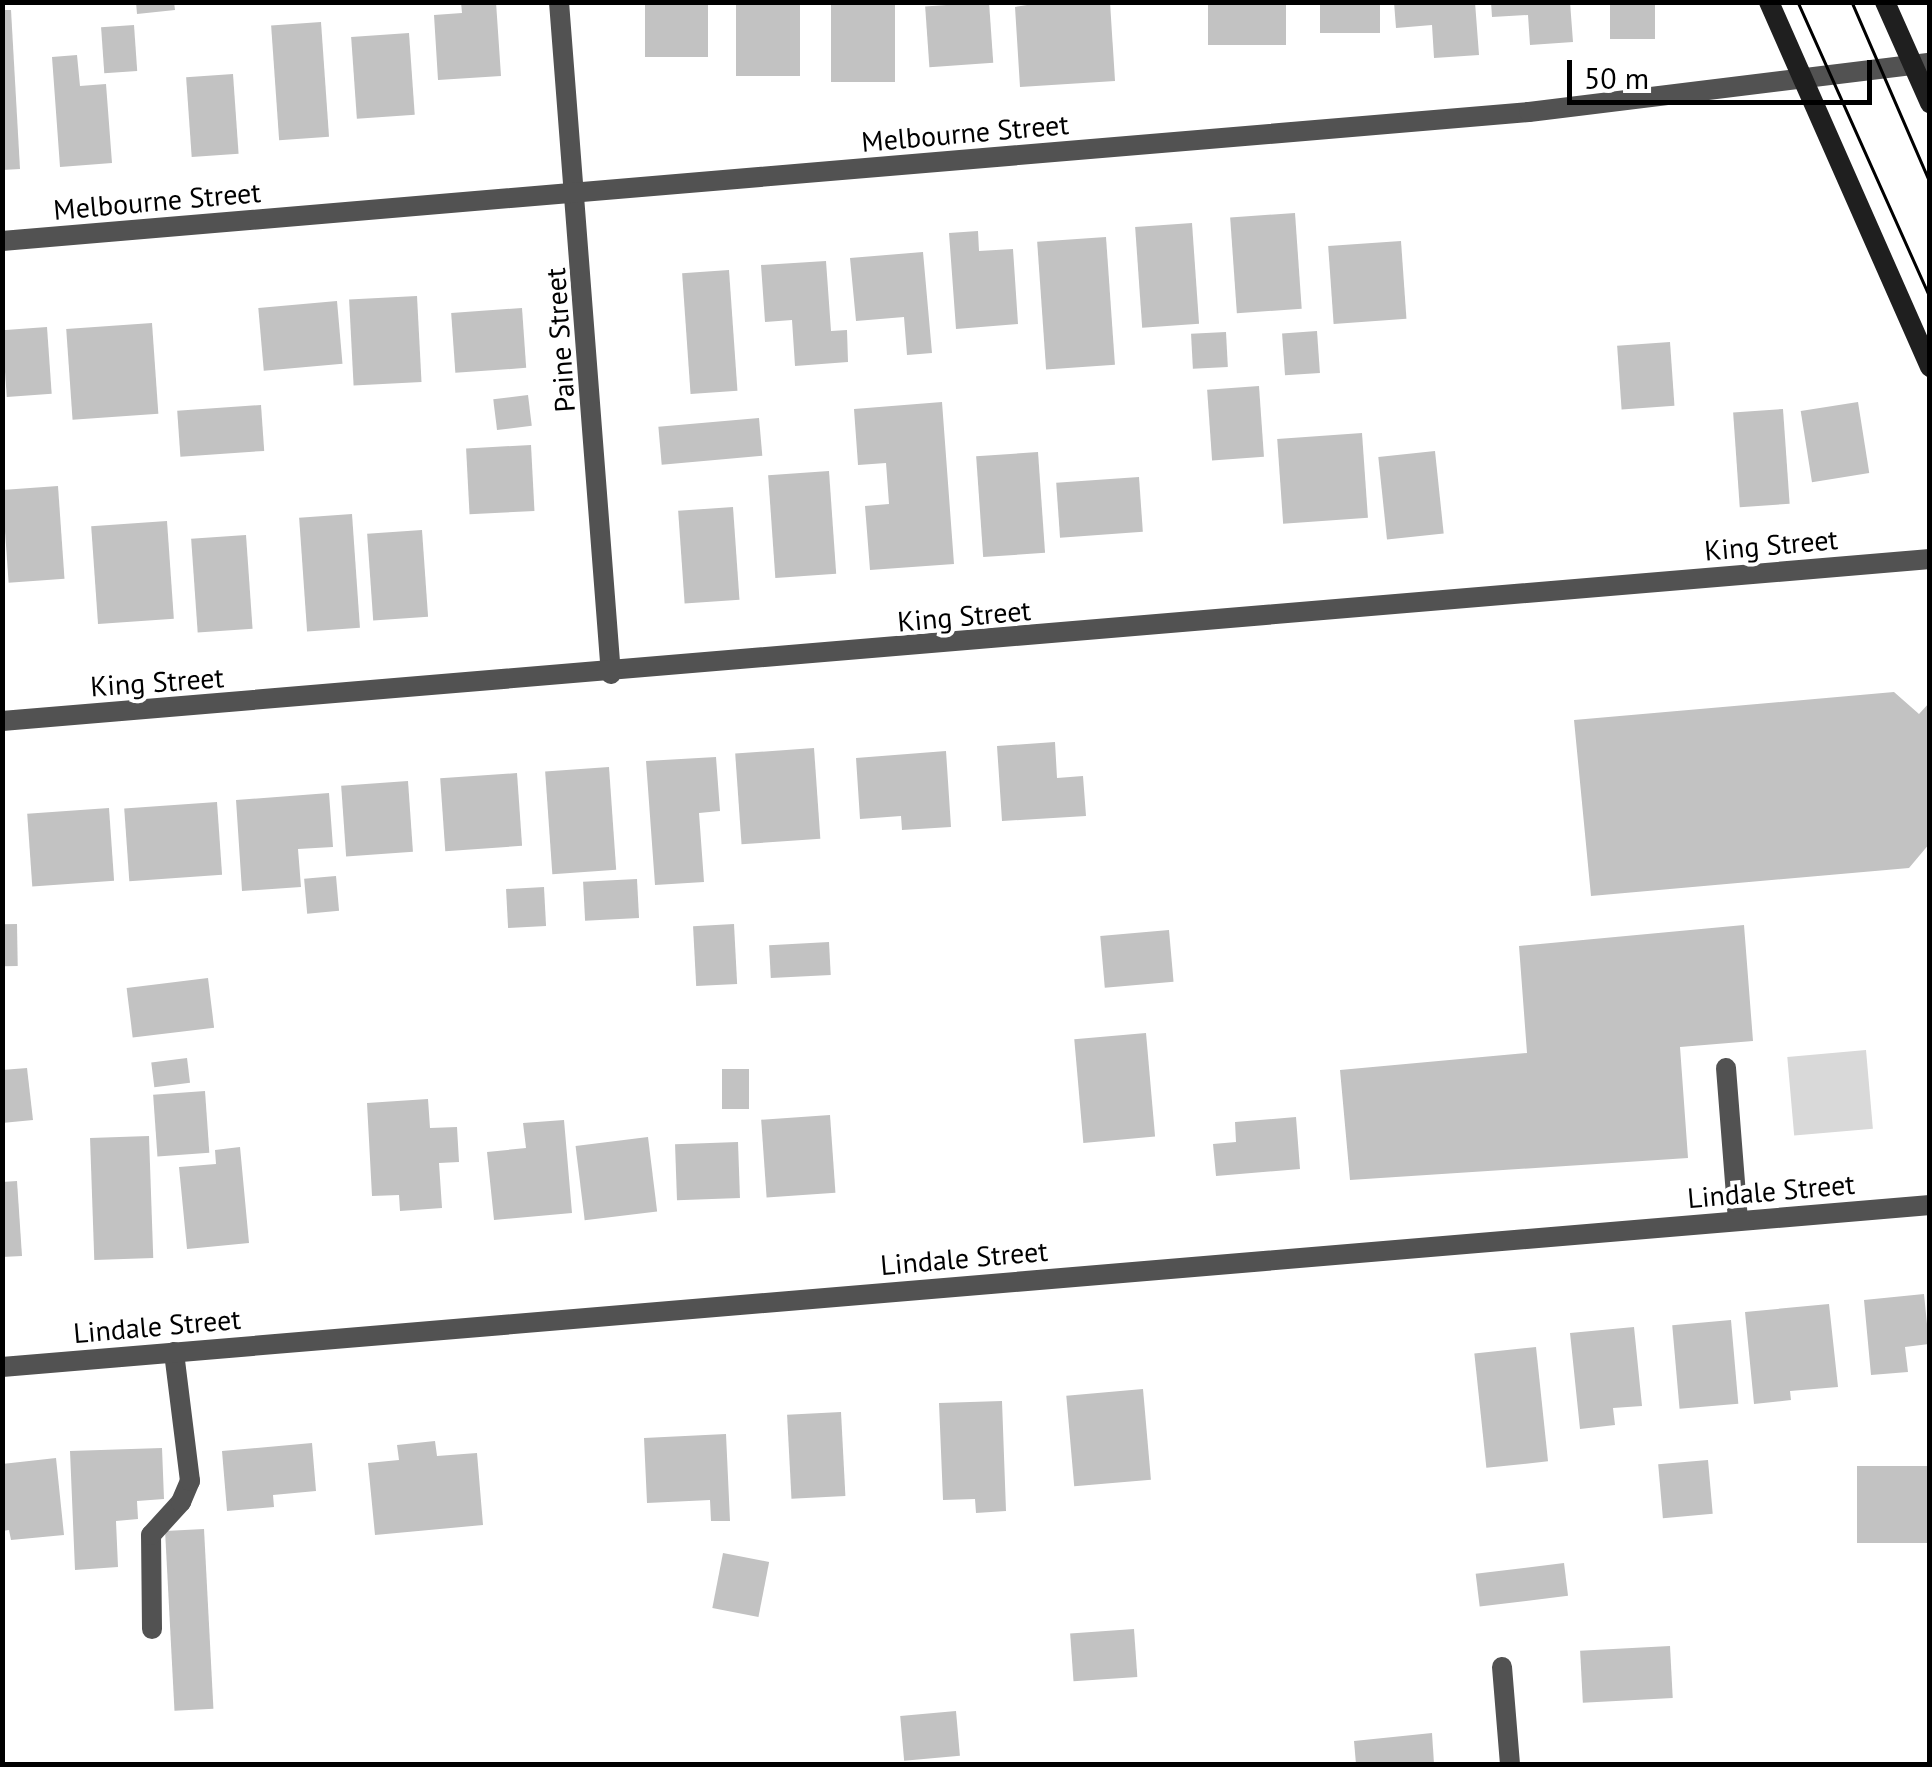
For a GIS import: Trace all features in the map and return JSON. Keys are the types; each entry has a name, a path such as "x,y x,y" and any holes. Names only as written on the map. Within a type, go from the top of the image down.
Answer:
{"main road":[{"path":"1769,2 1930,366"},
{"path":"1886,2 1921,64 1930,103"}],"street":[{"name":"Paine Street","path":"559,2 577,194 611,674"},
{"name":"Melbourne Street","path":"2,242 1528,112 1921,64"},
{"name":"King Street","path":"2,722 611,674 1930,559"},
{"path":"1726,1068 1738,1221"},
{"name":"Lindale Street","path":"2,1366 1930,1205"},
{"path":"152,1629 151,1534 182,1502 190,1481 174,1352"},
{"path":"1502,1667 1510,1764"}],"shaded area":[{"path":"1866,1050 1873,1129 1794,1136 1787,1057"}],"building":[{"path":"136,2 174,2 175,10 137,14"},
{"path":"461,2 496,2 501,76 438,80 434,15 462,13"},
{"path":"645,2 708,2 708,57 645,57"},
{"path":"736,2 800,2 800,76 736,76"},
{"path":"831,2 895,2 895,82 831,82"},
{"path":"989,2 993,63 929,67 925,6"},
{"path":"1046,2 1110,2 1115,81 1020,87 1015,7"},
{"path":"1208,2 1286,2 1286,45 1208,45"},
{"path":"1320,2 1380,2 1380,33 1320,33"},
{"path":"1394,2 1475,2 1479,55 1434,58 1432,25 1396,28"},
{"path":"1491,2 1570,2 1573,42 1530,45 1528,15 1492,17"},
{"path":"1610,2 1655,2 1655,39 1610,39"},
{"path":"2,10 11,10 20,169 2,170"},
{"path":"321,22 329,137 279,140 271,25"},
{"path":"134,25 137,71 104,73 101,27"},
{"path":"409,33 415,115 357,119 351,37"},
{"path":"77,55 80,86 106,84 112,163 60,167 52,57"},
{"path":"233,74 239,154 192,157 186,77"},
{"path":"1295,213 1302,309 1237,313 1230,218"},
{"path":"1192,223 1199,324 1142,328 1135,227"},
{"path":"978,231 979,251 1013,249 1018,324 956,329 949,233"},
{"path":"1106,237 1115,365 1046,370 1037,242"},
{"path":"1401,241 1406,319 1334,324 1328,246"},
{"path":"923,252 932,353 907,355 904,317 856,321 850,258"},
{"path":"826,261 831,331 847,330 848,362 795,366 792,320 765,322 761,265"},
{"path":"729,270 737,391 691,394 682,273"},
{"path":"417,296 422,382 354,385 349,300"},
{"path":"337,301 342,364 264,371 258,308"},
{"path":"522,308 526,368 455,373 451,313"},
{"path":"152,323 158,414 73,420 66,329"},
{"path":"47,327 52,394 7,397 2,330"},
{"path":"1317,331 1320,373 1285,375 1282,333"},
{"path":"1226,332 1228,367 1193,369 1191,334"},
{"path":"1670,342 1674,406 1622,410 1617,346"},
{"path":"1259,386 1264,457 1212,460 1207,390"},
{"path":"528,395 532,426 497,430 493,399"},
{"path":"942,402 954,564 870,570 865,506 889,504 886,463 858,465 854,409"},
{"path":"1858,402 1869,473 1812,482 1801,411"},
{"path":"261,405 264,451 180,457 177,411"},
{"path":"1783,409 1790,504 1740,507 1733,412"},
{"path":"759,418 762,456 662,465 658,427"},
{"path":"1362,433 1368,518 1283,524 1277,439"},
{"path":"531,445 534,511 470,514 466,448"},
{"path":"1435,451 1444,534 1387,540 1378,457"},
{"path":"1038,452 1045,553 983,557 976,456"},
{"path":"829,471 836,574 775,578 768,475"},
{"path":"1139,477 1143,532 1060,538 1056,483"},
{"path":"58,486 64,579 9,583 2,490"},
{"path":"733,507 739,600 685,604 678,511"},
{"path":"352,514 360,628 307,631 299,518"},
{"path":"167,521 174,619 98,624 91,526"},
{"path":"422,530 428,617 373,621 367,534"},
{"path":"246,535 253,629 198,633 191,539"},
{"path":"1894,692 1919,714 1930,702 1930,843 1909,868 1591,896 1574,720"},
{"path":"1055,742 1057,778 1083,776 1086,816 1002,821 997,746"},
{"path":"814,748 820,839 742,844 735,754"},
{"path":"946,751 951,827 902,830 901,816 860,819 856,758"},
{"path":"716,757 720,811 699,813 704,882 655,885 646,761"},
{"path":"609,767 616,870 552,874 545,771"},
{"path":"517,773 522,846 445,851 440,778"},
{"path":"408,781 413,852 346,857 341,786"},
{"path":"329,793 333,847 298,849 301,887 242,891 236,800"},
{"path":"217,802 222,875 129,881 124,808"},
{"path":"109,808 114,881 32,887 27,814"},
{"path":"336,876 339,911 307,914 304,879"},
{"path":"637,879 639,918 585,921 583,882"},
{"path":"544,887 546,926 508,928 506,889"},
{"path":"2,924 17,924 18,966 3,966"},
{"path":"734,924 737,984 696,986 693,926"},
{"path":"1744,925 1753,1041 1680,1047 1688,1158 1350,1180 1340,1070 1527,1053 1519,946"},
{"path":"1169,930 1174,982 1105,988 1100,936"},
{"path":"829,942 831,975 771,978 769,945"},
{"path":"208,978 214,1028 133,1038 127,988"},
{"path":"1146,1033 1155,1137 1083,1143 1074,1039"},
{"path":"187,1058 190,1083 154,1087 151,1062"},
{"path":"27,1068 33,1120 2,1123 2,1070"},
{"path":"722,1069 749,1069 749,1109 722,1109"},
{"path":"205,1091 209,1153 157,1156 153,1095"},
{"path":"428,1099 430,1128 457,1127 459,1162 439,1163 442,1208 400,1211 399,1195 372,1196 367,1103"},
{"path":"830,1115 835,1193 767,1198 761,1120"},
{"path":"1296,1117 1300,1169 1216,1176 1213,1144 1236,1142 1235,1122"},
{"path":"564,1120 572,1213 494,1220 487,1152 526,1148 523,1123"},
{"path":"149,1136 153,1258 94,1260 90,1138"},
{"path":"648,1137 657,1211 585,1220 576,1146"},
{"path":"738,1142 740,1198 677,1200 675,1144"},
{"path":"240,1147 249,1243 187,1249 179,1167 216,1164 215,1150"},
{"path":"17,1181 22,1256 2,1257 2,1182"},
{"path":"1924,1294 1929,1344 1905,1347 1908,1372 1871,1375 1864,1300"},
{"path":"1829,1304 1838,1387 1790,1391 1791,1400 1754,1404 1745,1312"},
{"path":"1731,1320 1738,1404 1680,1409 1672,1325"},
{"path":"1634,1327 1642,1406 1613,1408 1615,1425 1580,1429 1570,1333"},
{"path":"1536,1347 1548,1461 1486,1468 1474,1353"},
{"path":"1143,1389 1151,1480 1074,1486 1066,1396"},
{"path":"1002,1401 1006,1511 976,1513 975,1499 943,1500 939,1403"},
{"path":"841,1412 845,1496 791,1499 787,1415"},
{"path":"726,1434 730,1521 711,1521 710,1500 647,1503 644,1438"},
{"path":"435,1441 437,1456 477,1453 483,1525 375,1535 368,1463 399,1460 397,1445"},
{"path":"312,1443 316,1491 273,1495 274,1507 227,1511 222,1451"},
{"path":"162,1448 164,1499 137,1501 138,1519 116,1521 118,1567 75,1570 70,1451"},
{"path":"56,1458 64,1535 11,1540 9,1530 2,1531 2,1464"},
{"path":"1708,1460 1713,1514 1663,1518 1658,1464"},
{"path":"1857,1466 1930,1466 1930,1543 1857,1543"},
{"path":"204,1529 213,1709 174,1711 165,1531"},
{"path":"723,1553 769,1562 758,1617 712,1608"},
{"path":"1564,1563 1568,1596 1480,1607 1476,1574"},
{"path":"1134,1629 1137,1677 1074,1681 1070,1633"},
{"path":"1670,1646 1673,1698 1583,1703 1580,1651"},
{"path":"956,1711 960,1756 904,1761 900,1716"},
{"path":"1432,1733 1434,1764 1356,1764 1354,1741"}],"tram line":[{"path":"1798,2 1930,297"},
{"path":"1852,2 1930,182"}]}
